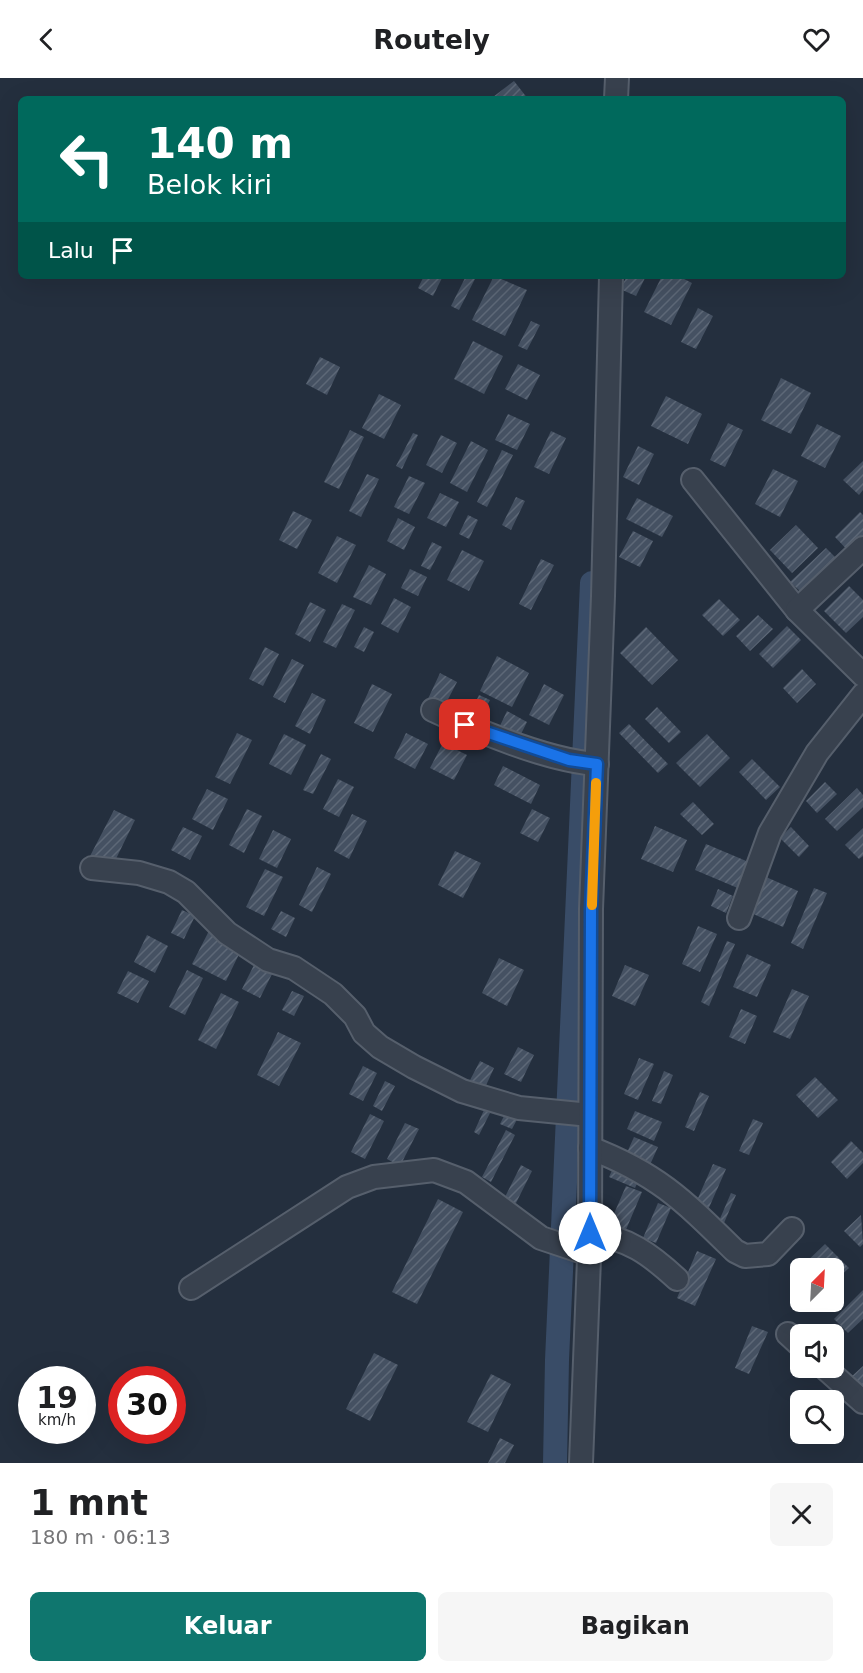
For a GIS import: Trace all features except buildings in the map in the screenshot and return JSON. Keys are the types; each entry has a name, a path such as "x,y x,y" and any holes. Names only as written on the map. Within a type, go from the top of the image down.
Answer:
{"street":[{"path":"616,96 617,78"},
{"path":"581,1463 590,1148 586,1115 594,764 611,279"},
{"path":"693,480 797,610 863,675"},
{"path":"797,610 863,548"},
{"path":"739,918 770,833 817,753 863,695"},
{"path":"433,710 481,732 569,760 594,764"},
{"path":"92,868 139,873 170,882 186,892 226,933 268,960 294,968 333,993 355,1016 364,1033 396,1058 462,1091 519,1108 558,1114 586,1115"},
{"path":"590,1148 651,1175 677,1194 735,1251 745,1256 768,1254 792,1229"},
{"path":"191,1288 347,1187 374,1177 434,1170 466,1182 513,1219 552,1244 586,1246 631,1244 649,1253 677,1279"},
{"path":"836,1378 863,1402"}],"waterway":[{"path":"555,1463 557,1360 592,583"}],"slow traffic":[{"path":"592,905 596,783"}],"route":[{"path":"465,725 569,760 597,764 591,909 590,1233"}]}
